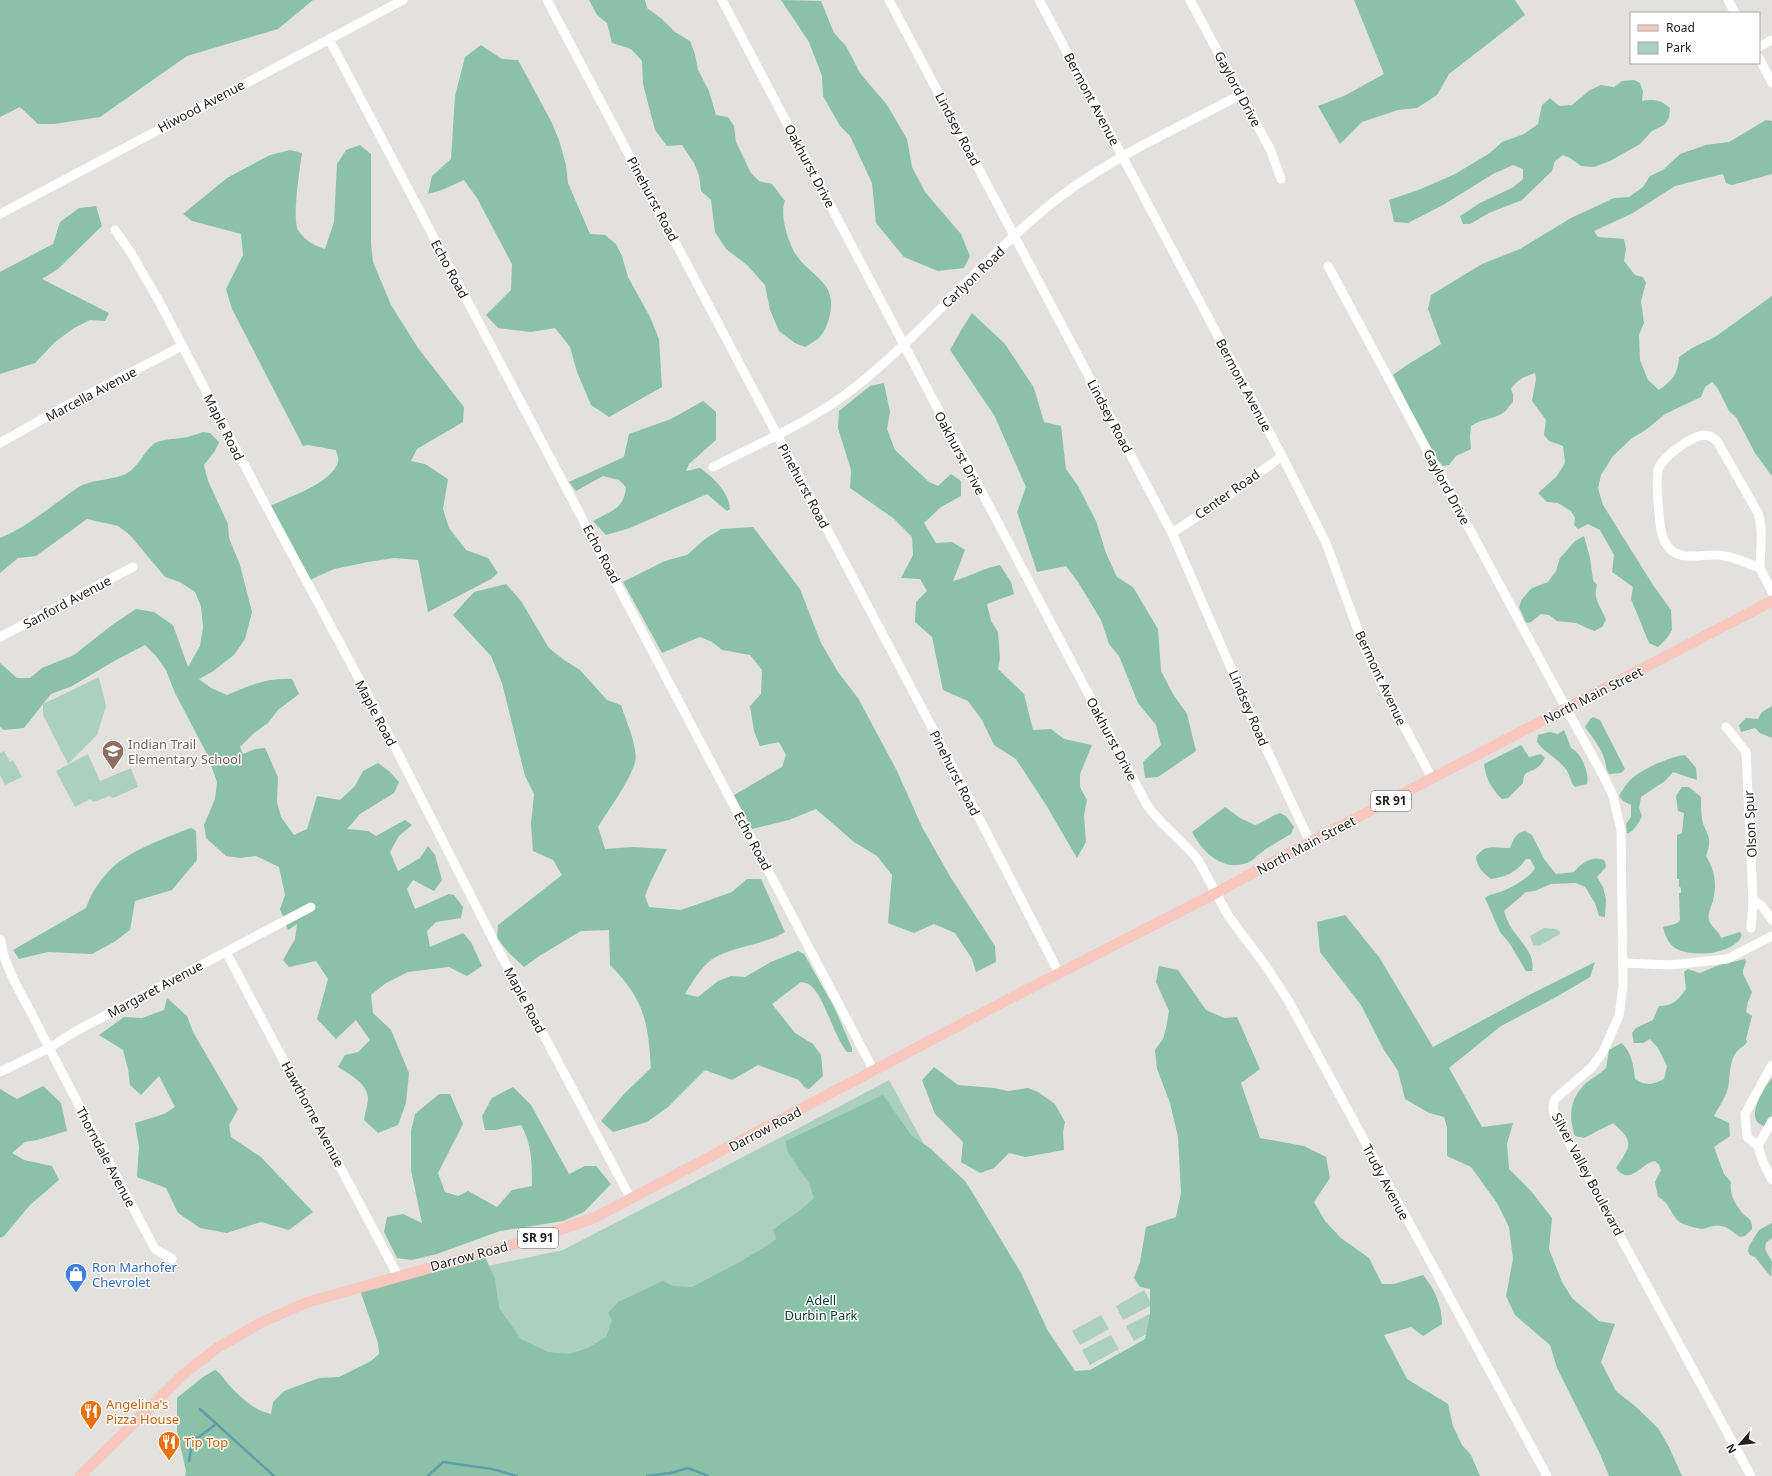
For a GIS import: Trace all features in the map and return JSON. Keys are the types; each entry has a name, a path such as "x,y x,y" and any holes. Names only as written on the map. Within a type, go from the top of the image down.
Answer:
{"main road":[{"name":"North Main Street","path":"1009,999 1091,959 1216,894 1310,842 1772,601"},
{"name":"Darrow Road","path":"80,1476 185,1373 217,1348 260,1322 308,1302 563,1230 596,1217 1009,999"}],"street":[{"name":"Hiwood Avenue","path":"0,214 403,0"},
{"name":"Pinehurst Road","path":"547,0 1060,973"},
{"name":"Oakhurst Drive","path":"722,0 1146,805 1161,824 1193,852 1216,894"},
{"name":"Lindsey Road","path":"889,0 1172,532 1268,752 1310,842"},
{"name":"Bermont Avenue","path":"1039,0 1124,157 1282,456 1326,543 1363,644 1383,687 1432,778"},
{"name":"Gaylord Drive","path":"1190,0 1271,151 1281,179"},
{"path":"1728,0 1734,12"},
{"name":"Echo Road","path":"329,38 874,1071"},
{"path":"1760,46 1772,40"},
{"path":"1760,60 1772,83"},
{"name":"Carlyon Road","path":"713,468 839,400 904,346 1015,237 1063,196 1124,157 1240,95"},
{"name":"Maple Road","path":"115,230 131,253 182,346 260,496 379,716 504,960 631,1199"},
{"name":"Gaylord Drive","path":"1328,266 1566,708"},
{"name":"Marcella Avenue","path":"0,442 182,346"},
{"path":"1760,568 1726,556 1690,556 1676,553 1671,550 1664,540 1657,482 1658,468 1665,459 1697,436 1703,434 1710,436 1717,441 1753,502 1760,520 1762,541 1760,568 1772,592"},
{"name":"Center Road","path":"1172,532 1225,498 1282,456"},
{"name":"Sanford Avenue","path":"0,638 133,567"},
{"name":"Silver Valley Boulevard","path":"1566,708 1613,796 1621,830 1623,986 1619,1016 1612,1035 1603,1052 1591,1068 1555,1099 1553,1108 1563,1130 1751,1476"},
{"name":"Olson Spur","path":"1726,727 1746,752 1753,900 1751,928"},
{"name":"Trudy Avenue","path":"1216,894 1239,932 1268,969 1289,1002 1547,1476"},
{"path":"1753,900 1762,906 1772,920"},
{"name":"Margaret Avenue","path":"0,1072 49,1048 76,1031 311,907"},
{"path":"1623,963 1671,965 1727,959 1772,936"},
{"name":"Thorndale Avenue","path":"1,940 4,955 12,975 155,1249 172,1259"},
{"name":"Hawthorne Avenue","path":"226,952 398,1276"},
{"path":"1772,1065 1745,1114 1747,1137 1758,1146 1763,1162 1772,1180"},
{"path":"1758,1146 1772,1121"}],"green space":[{"path":"0,0 313,0 278,29 187,56 100,117 54,124 38,124 20,107 0,117"},
{"path":"589,0 645,0 647,8 662,19 675,32 690,41 695,54 698,70 709,91 716,115 728,117 734,126 736,142 751,173 759,181 772,184 785,201 783,207 784,221 788,237 794,251 800,260 826,286 828,290 831,302 830,316 825,329 818,339 805,347 795,343 779,331 770,310 765,285 747,265 726,249 715,232 711,200 701,191 699,175 694,163 682,145 667,146 655,130 643,84 642,61 631,49 612,43 607,23 597,15"},
{"path":"781,0 821,1 834,33 846,46 860,73 887,105 907,139 912,167 925,192 961,234 970,256 964,268 938,271 904,257 876,223 872,183 850,136 840,126 823,96 822,76 809,42"},
{"path":"1354,0 1515,0 1525,15 1449,74 1437,95 1417,108 1398,110 1362,122 1340,144 1318,106 1346,95 1384,74"},
{"path":"481,45 502,59 518,60 552,123 559,140 566,165 568,183 590,234 605,235 616,244 622,256 628,277 650,317 659,339 662,387 609,417 591,405 577,372 570,347 555,328 531,332 498,328 486,315 511,290 512,264 477,198 464,180 442,190 428,194 432,176 451,159 455,96 465,57"},
{"path":"1634,80 1640,83 1643,91 1642,101 1657,101 1670,108 1669,118 1664,125 1652,131 1640,144 1610,161 1594,167 1581,166 1563,155 1555,161 1552,171 1522,200 1489,213 1470,224 1463,224 1460,216 1480,203 1512,188 1523,179 1523,169 1513,165 1493,174 1443,205 1408,223 1394,222 1389,200 1421,189 1455,174 1490,153 1502,142 1524,134 1538,124 1542,105 1550,98 1559,106 1572,105 1590,90 1601,85 1614,87 1622,81"},
{"path":"1766,120 1772,121 1772,174 1732,185 1726,183 1723,174 1675,186 1633,213 1594,231 1598,237 1624,239 1626,249 1624,261 1635,275 1643,277 1646,283 1641,301 1644,323 1639,335 1640,360 1648,380 1659,390 1676,373 1679,357 1692,348 1715,337 1772,296 1772,476 1755,453 1736,417 1729,411 1717,387 1712,382 1705,387 1701,397 1665,414 1647,429 1631,439 1613,456 1601,475 1598,488 1603,505 1653,585 1671,610 1672,630 1667,638 1658,647 1649,643 1631,599 1633,587 1612,572 1614,555 1600,530 1588,524 1578,529 1574,525 1575,518 1571,511 1558,503 1547,502 1538,493 1556,477 1565,462 1563,446 1549,441 1544,435 1546,420 1532,401 1536,379 1535,373 1522,379 1513,386 1511,389 1513,394 1513,402 1504,412 1471,426 1471,449 1456,456 1449,465 1443,466 1434,457 1393,375 1441,344 1428,309 1431,295 1482,264 1520,249 1571,218 1614,198 1629,197 1643,187 1650,176 1663,170 1680,154 1706,145 1729,142"},
{"path":"360,145 371,154 371,243 373,262 391,305 418,348 464,407 463,422 417,449 411,461 425,464 448,479 443,509 449,528 466,550 488,558 498,573 491,579 428,612 418,560 394,558 368,562 334,569 310,580 270,506 298,494 319,483 328,476 334,470 338,462 336,450 308,445 303,446 232,309 226,289 243,255 241,234 192,221 183,214 227,178 270,155 290,150 302,153 296,204 296,224 298,230 310,242 325,249 334,222 337,164 346,150"},
{"path":"96,206 102,226 58,269 42,279 109,313 105,321 90,320 74,328 55,342 35,363 0,374 0,272 53,244 60,222 79,208"},
{"path":"972,313 1005,344 1034,388 1044,422 1061,426 1066,469 1078,486 1096,521 1106,553 1117,577 1133,587 1158,629 1161,671 1173,694 1187,714 1196,751 1158,777 1145,778 1143,762 1161,745 1156,725 1138,703 1119,656 1109,644 1101,620 1078,582 1066,566 1037,572 1017,512 1026,487 994,415 950,350"},
{"path":"884,383 890,412 887,429 895,450 929,482 938,486 951,474 961,481 961,496 941,507 924,523 936,543 952,542 965,550 953,581 1000,565 1011,582 1014,594 987,604 991,621 998,632 1000,658 998,669 1024,694 1033,730 1051,729 1064,739 1092,745 1080,774 1080,787 1087,800 1084,815 1086,842 1077,858 1046,805 1016,759 994,745 982,720 968,701 943,690 932,637 915,622 916,602 927,591 920,579 901,578 913,555 912,537 893,518 850,488 851,470 838,428 839,411 870,386"},
{"path":"703,401 716,412 716,440 689,464 686,471 700,468 710,476 720,486 727,497 730,509 727,511 707,494 630,528 606,535 593,521 615,509 619,505 625,495 626,487 619,480 603,476 576,491 569,482 624,457 629,434 671,419"},
{"path":"203,432 210,433 219,442 215,451 204,465 208,481 228,524 229,538 240,565 252,612 245,639 234,655 212,672 199,679 211,688 227,695 251,685 275,679 292,679 299,694 278,710 268,723 254,733 240,747 243,754 255,749 265,748 278,777 277,802 281,817 294,835 307,829 317,796 340,800 355,786 363,771 378,763 389,771 399,782 394,793 360,814 347,829 368,831 376,836 405,820 412,825 399,836 390,852 398,871 420,858 428,846 435,855 442,880 434,891 413,880 407,889 415,909 449,894 454,895 463,907 461,918 436,922 427,931 430,947 463,933 471,942 482,966 467,976 449,967 408,972 386,983 371,995 373,1013 391,1030 409,1073 406,1103 398,1125 378,1133 364,1120 368,1098 367,1093 361,1083 338,1067 345,1055 358,1052 370,1040 356,1020 336,1039 317,1019 328,979 316,961 289,967 283,960 295,939 297,924 288,930 280,909 285,895 279,867 256,856 240,858 226,856 206,838 204,825 215,799 217,782 207,754 175,693 166,670 156,656 145,645 72,686 51,694 24,728 4,730 0,727 0,663 17,678 30,678 42,668 74,655 112,625 136,609 154,612 173,625 188,667 200,646 203,627 201,606 195,592 180,582 165,577 130,535 118,526 87,519 36,556 18,558 0,573 0,538 21,528 82,485 128,473 137,465 155,443 165,440 185,438"},
{"path":"753,527 800,589 821,643 838,672 858,698 897,771 922,827 951,878 995,946 996,962 976,972 972,959 955,933 934,924 914,933 888,923 892,875 877,856 854,842 816,809 789,820 752,829 734,795 782,767 786,755 779,742 760,746 754,731 750,706 761,694 762,670 750,655 722,650 712,642 700,637 662,653 623,582 665,561 687,555 705,539 721,529"},
{"path":"1584,536 1590,558 1593,580 1597,585 1596,595 1598,603 1606,620 1602,627 1594,631 1576,623 1557,621 1549,615 1541,614 1531,622 1526,623 1519,607 1522,599 1532,588 1548,582 1556,571 1560,558 1575,541"},
{"path":"506,584 521,601 549,648 580,670 607,700 621,705 635,749 635,762 629,778 598,827 605,849 633,847 667,849 645,896 649,907 681,910 732,892 747,879 761,879 785,932 768,940 724,953 711,960 698,974 685,994 698,997 718,981 731,976 745,977 771,962 798,951 804,954 834,1007 852,1048 852,1052 847,1052 842,1045 825,1007 809,984 801,982 772,1004 795,1033 813,1044 821,1055 823,1076 809,1089 804,1087 799,1080 758,1065 732,1080 705,1070 668,1107 647,1122 613,1132 601,1121 624,1094 651,1068 646,1024 642,1012 630,989 610,965 609,930 581,931 524,967 509,953 497,938 498,925 562,875 553,860 533,851 531,824 534,794 525,776 502,683 491,656 453,615 474,592"},
{"path":"99,677 106,706 97,735 68,764 43,715 43,704"},
{"path":"1772,706 1772,738 1760,733 1755,728 1741,732 1739,725 1746,718 1758,719 1762,712"},
{"path":"1593,717 1600,720 1625,769 1621,773 1609,774 1602,752 1585,727"},
{"path":"1564,730 1571,748 1575,750 1584,764 1588,780 1587,784 1575,787 1565,768 1537,742 1538,735 1549,732 1558,734"},
{"path":"1521,745 1529,757 1541,754 1545,758 1538,767 1525,774 1523,783 1508,798 1502,799 1490,783 1484,764"},
{"path":"4,751 10,762 13,760 22,777 5,785 0,775 0,753"},
{"path":"88,754 100,781 131,768 138,787 113,798 109,796 94,802 90,799 75,807 56,771"},
{"path":"1685,755 1696,768 1697,780 1673,772 1665,781 1641,797 1639,808 1642,816 1634,829 1627,834 1626,824 1631,817 1631,805 1623,801 1619,796 1626,785 1635,776 1652,766 1665,760"},
{"path":"1682,787 1689,787 1701,797 1702,820 1709,840 1709,847 1706,856 1713,872 1715,883 1713,901 1708,915 1710,923 1719,933 1721,938 1740,932 1742,935 1738,942 1722,951 1702,954 1682,951 1670,944 1663,927 1680,921 1679,893 1681,893 1681,888 1679,887 1679,879 1677,879 1677,835 1682,833 1684,813 1678,811 1676,796"},
{"path":"1225,807 1240,818 1255,825 1280,813 1286,816 1294,827 1291,834 1260,853 1251,861 1240,865 1223,863 1208,854 1192,832"},
{"path":"191,828 196,831 197,860 172,890 135,901 130,930 114,942 92,954 48,952 19,959 13,950 86,908 94,891 101,881 120,861 150,844"},
{"path":"1525,831 1532,835 1544,859 1556,874 1574,872 1588,860 1596,858 1605,861 1606,867 1597,877 1603,887 1606,899 1605,917 1599,916 1595,903 1585,887 1576,883 1551,884 1535,891 1526,892 1504,911 1511,927 1530,954 1533,965 1532,971 1526,971 1510,944 1500,932 1485,898 1525,879 1535,868 1530,859 1526,859 1515,871 1502,877 1491,879 1481,870 1476,857 1487,848 1510,848 1517,835"},
{"path":"1345,915 1379,957 1433,1047 1533,993 1595,962 1590,977 1558,996 1501,1026 1449,1068 1482,1127 1513,1123 1507,1144 1509,1169 1531,1191 1552,1218 1549,1249 1562,1282 1572,1298 1599,1321 1615,1324 1601,1362 1616,1391 1635,1406 1658,1428 1669,1447 1682,1476 1609,1476 1600,1454 1557,1368 1550,1345 1515,1315 1506,1296 1513,1259 1509,1227 1497,1203 1471,1167 1447,1156 1447,1128 1444,1117 1429,1113 1405,1099 1398,1071 1384,1050 1361,1005 1320,952 1317,922"},
{"path":"1544,928 1556,929 1560,932 1560,934 1539,946 1533,945 1530,936"},
{"path":"1745,959 1746,962 1743,974 1752,992 1746,1012 1752,1016 1746,1039 1747,1042 1736,1052 1733,1058 1727,1092 1714,1116 1729,1123 1730,1136 1714,1147 1724,1174 1731,1182 1731,1193 1734,1201 1752,1223 1752,1229 1745,1236 1740,1237 1729,1229 1716,1225 1702,1229 1681,1223 1665,1202 1658,1197 1655,1182 1661,1170 1655,1161 1631,1175 1621,1173 1616,1168 1627,1149 1628,1140 1625,1135 1613,1123 1584,1138 1575,1136 1571,1114 1574,1101 1581,1089 1586,1083 1606,1068 1609,1050 1621,1043 1630,1054 1635,1079 1642,1083 1649,1084 1656,1083 1664,1079 1667,1066 1658,1048 1650,1039 1643,1043 1634,1043 1632,1033 1636,1028 1653,1020 1659,1006 1672,1004 1675,1002 1686,989 1684,972 1688,969 1700,973 1719,965"},
{"path":"1159,966 1178,970 1206,1010 1224,1018 1237,1017 1260,1069 1241,1083 1260,1138 1304,1146 1326,1157 1330,1178 1314,1202 1325,1221 1341,1238 1369,1258 1382,1284 1394,1284 1423,1275 1431,1286 1439,1304 1442,1324 1423,1336 1411,1327 1384,1335 1407,1379 1448,1404 1453,1426 1462,1445 1471,1455 1480,1476 185,1476 186,1471 177,1431 177,1398 203,1377 215,1370 234,1391 249,1403 259,1410 271,1414 273,1402 284,1391 319,1378 339,1377 371,1361 379,1354 378,1343 360,1287 483,1252 495,1279 499,1308 521,1339 548,1352 569,1354 588,1348 606,1337 612,1320 608,1313 618,1302 663,1281 673,1286 692,1287 738,1263 776,1239 773,1230 814,1198 809,1183 787,1151 786,1141 883,1095 911,1135 931,1149 966,1182 1021,1273 1048,1331 1075,1371 1090,1370 1145,1339 1150,1315 1150,1289 1140,1287 1134,1278 1140,1262 1146,1227 1176,1217 1181,1193 1178,1137 1170,1103 1157,1069 1155,1050 1163,1039 1169,1011 1156,982"},
{"path":"167,998 187,1016 193,1032 238,1109 229,1125 231,1137 261,1157 313,1212 289,1230 261,1222 227,1233 200,1228 178,1213 166,1188 137,1177 139,1147 135,1123 164,1114 175,1107 159,1076 141,1095 130,1085 123,1050 99,1035 124,1017 142,1018 164,1010"},
{"path":"934,1067 958,1085 994,1088 1008,1091 1028,1088 1038,1092 1055,1104 1065,1122 1063,1132 1064,1150 1025,1157 1009,1153 994,1168 980,1173 961,1162 963,1142 935,1114 922,1080"},
{"path":"1772,1078 1772,1114 1771,1120 1766,1127 1756,1120 1755,1110 1766,1086"},
{"name":"Adell Durbin Park","path":"889,1080 1071,1414 1254,1476 569,1476 464,1271 563,1250"},
{"path":"43,1086 61,1103 67,1131 25,1142 12,1153 24,1160 52,1166 59,1180 30,1205 4,1236 0,1238 0,1089 17,1099"},
{"path":"513,1087 531,1105 569,1174 585,1166 596,1166 611,1184 584,1212 563,1221 500,1231 437,1254 412,1260 397,1258 384,1232 387,1217 403,1214 422,1223 411,1170 411,1131 415,1114 439,1094 450,1094 463,1124 438,1173 445,1192 458,1196 468,1191 497,1207 512,1190 532,1186 529,1147 525,1132 521,1125 495,1130 485,1130 482,1116 492,1098"},
{"path":"1772,1223 1772,1238 1766,1243 1765,1249 1772,1262 1771,1277 1755,1257 1750,1255 1748,1251 1749,1246 1759,1230"},
{"path":"1144,1290 1152,1305 1123,1320 1116,1306"},
{"path":"1155,1311 1163,1325 1134,1341 1126,1326"},
{"path":"1101,1315 1109,1329 1080,1345 1072,1331"},
{"path":"1111,1335 1119,1349 1090,1365 1082,1350"}],"waterway":[{"path":"200,1409 274,1476"},
{"path":"189,1461 192,1444 196,1439 216,1424"},
{"path":"428,1476 443,1462 492,1469 517,1476"},
{"path":"647,1476 671,1473 688,1468 708,1476"}],"place":[{"name":"Indian Trail Elementary School","path":"113,770"},
{"name":"Ron Marhofer Chevrolet","path":"76,1294"},
{"name":"Angelina's Pizza House","path":"91,1430"},
{"name":"Tip Top","path":"169,1462"}]}
